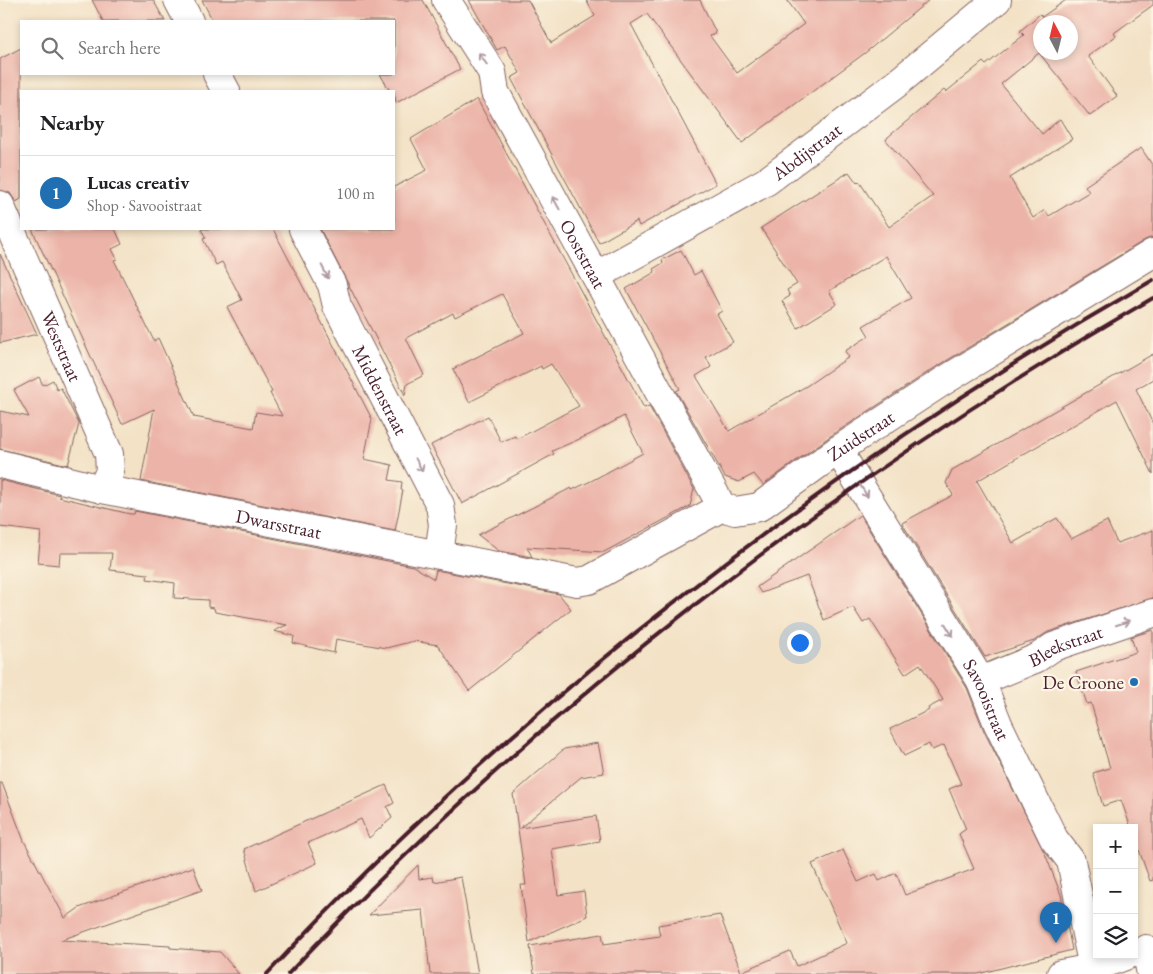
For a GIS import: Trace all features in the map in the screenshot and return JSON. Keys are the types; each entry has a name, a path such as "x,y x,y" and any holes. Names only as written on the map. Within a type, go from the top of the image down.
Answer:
{"street":[{"path":"178,0 188,20"},
{"name":"Ooststraat","path":"446,0 492,72 495,92 722,507"},
{"name":"Abdijstraat","path":"596,276 767,181 896,84 997,0"},
{"path":"218,75 225,90"},
{"name":"Weststraat","path":"0,205 109,454 110,471 102,489"},
{"name":"Middenstraat","path":"304,230 332,285 337,306 440,505 443,525 439,554"},
{"name":"Zuidstraat","path":"722,507 735,511 759,507 838,450 1026,329 1153,254"},
{"name":"Savooistraat","path":"838,450 981,681 998,724 1028,786 1054,838 1071,861 1096,971"},
{"name":"Dwarsstraat","path":"0,464 102,489 577,582 589,580 722,507"},
{"name":"Bleekstraat","path":"981,681 1037,658 1053,647 1153,613"},
{"path":"1061,974 1096,971 1143,956"}],"building":[{"path":"92,0 153,0 164,20 102,20"},
{"path":"202,0 423,0 460,69 396,103 395,90 389,90 381,75 395,75 395,20 212,20"},
{"path":"469,0 528,0 551,43 595,16 586,0 700,0 716,33 710,36 737,73 804,24 787,0 929,0 865,53 742,143 647,14 631,24 716,184 639,226 637,221 599,243 511,78 520,73 505,46 497,50"},
{"path":"1066,0 1153,0 1153,5 1114,33 1116,36 1088,56 1117,96 1090,116 1045,60 1078,60 1078,15 1045,15"},
{"path":"1033,20 1033,58 1001,84 1042,134 1060,119 1072,139 1010,178 1033,218 1045,210 1049,216 1089,192 1085,186 1141,148 1153,166 1153,237 1145,240 933,369 829,437 763,485 754,474 739,482 725,477 676,391 680,389 626,289 655,272 653,269 663,263 662,260 681,250 694,275 701,271 722,311 717,314 733,342 706,357 711,367 696,376 729,431 808,385 849,357 845,351 869,336 863,326 911,298 886,256 829,291 837,304 798,328 782,301 790,296 787,290 797,284 761,228 849,172 857,183 859,181 889,227 933,196 886,140 944,90 946,92 983,62 986,65 1024,35 1020,31"},
{"path":"20,49 20,200 16,202 10,193 0,190 0,59"},
{"path":"477,99 644,408 649,406 694,489 690,506 604,552 527,547 532,557 499,551 478,535 571,488 572,490 591,481 643,453 624,416 591,434 552,451 554,454 462,504 431,445 488,416 501,442 515,436 517,439 579,406 551,364 542,369 541,366 469,402 453,369 524,333 502,294 455,317 453,313 406,338 424,375 407,384 405,395 321,230 395,230 395,186 427,170 411,139"},
{"path":"32,230 115,230 122,244 112,249 117,259 114,260 154,341 158,338 194,417 253,428 256,412 282,416 270,393 272,392 227,307 242,300 222,262 216,265 203,239 206,238 202,230 274,230 372,419 364,459 392,465 389,480 402,482 401,490 403,490 395,531 141,481 154,409 122,424"},
{"path":"0,254 37,334 0,343"},
{"path":"1153,354 1153,379 1136,389 1153,424 1153,474 1117,400 977,481 1013,543 1057,518 1071,539 1107,521 1117,543 1153,530 1153,598 1048,632 1034,641 985,657 902,523 953,495 946,483 952,470"},
{"path":"39,377 43,385 53,380 57,390 61,388 79,424 68,465 0,449 0,411 29,417 14,390"},
{"path":"0,480 60,495 59,497 130,514 134,514 135,511 413,566 434,579 436,570 559,594 571,609 469,691 438,645 414,641 386,648 336,639 334,653 293,643 294,636 274,631 287,625 215,612 214,608 208,607 208,600 174,598 175,583 147,579 148,574 110,570 112,553 60,553 59,565 38,563 41,532 0,527"},
{"path":"860,515 967,688 984,731 1046,856 1061,895 1072,950 978,974 534,974 530,946 602,934 604,944 660,936 658,925 720,915 741,972 790,951 797,966 847,943 812,864 843,850 858,882 876,874 879,881 896,873 905,895 974,869 959,834 966,829 949,789 961,784 944,745 932,750 929,744 904,756 890,729 929,710 928,708 943,700 920,664 905,674 870,619 863,623 853,607 824,620 807,576 761,593 757,587"},
{"path":"1153,630 1153,880 1150,881 1138,847 1138,824 1130,824 1121,800 1103,806 1093,773 1110,768 1091,703 1087,704 1076,672 1136,652 1131,637"},
{"path":"598,743 604,773 581,777 520,828 596,816 600,841 552,849 558,895 584,891 587,916 529,942 521,885 526,885 513,794 564,749"},
{"path":"0,783 2,783 24,841 65,918 79,908 193,867 202,890 61,940 170,946 170,948 220,952 239,974 0,974"},
{"path":"386,785 394,803 387,807 392,818 369,838 361,819 308,843 317,863 256,891 244,849"},
{"path":"418,865 419,879 433,877 434,882 461,877 478,974 430,974 423,910 369,915"}],"railway":[{"path":"267,974 365,873 467,777 574,683 684,594 798,509 914,429 1033,352 1153,280"},
{"path":"288,974 384,876 484,781 588,691 696,604 806,521 919,443 1035,368 1153,298"}],"place":[{"name":"De Croone","path":"1134,682"},
{"name":"Lucas creativ","path":"1056,943"}]}
